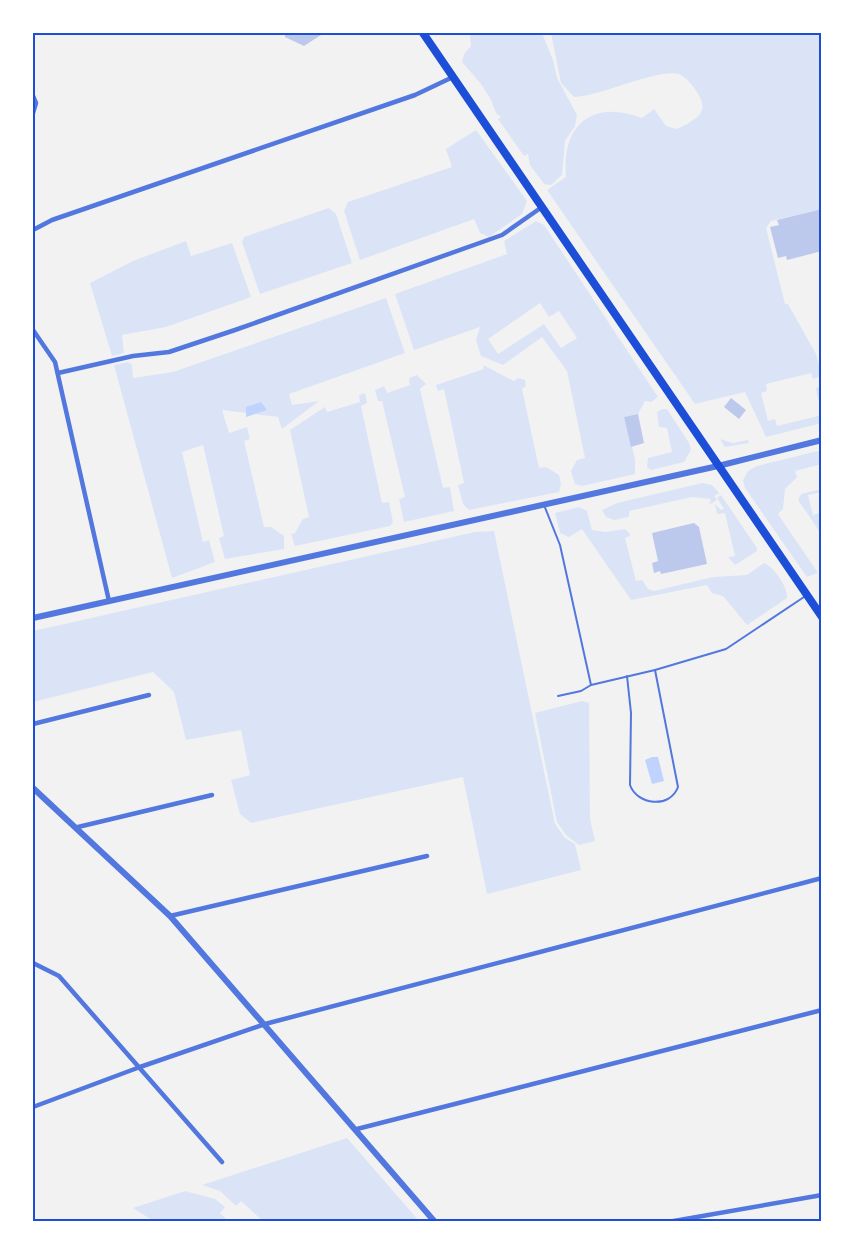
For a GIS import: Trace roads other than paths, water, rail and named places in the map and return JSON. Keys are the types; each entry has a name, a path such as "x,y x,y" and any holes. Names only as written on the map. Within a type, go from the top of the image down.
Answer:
{"main road":[{"path":"423,33 822,617"}],"street":[{"path":"33,230 63,216 415,95 453,77"},
{"path":"33,96 36,103 33,113"},
{"path":"58,373 120,358 169,352 235,330 493,239 542,207"},
{"path":"33,330 48,349 58,373 109,601"},
{"path":"33,618 718,466 822,440"},
{"path":"33,724 149,695"},
{"path":"33,788 170,916 357,1129 435,1222"},
{"path":"78,828 212,795"},
{"path":"170,916 427,856"},
{"path":"33,1107 265,1024 822,878"},
{"path":"33,963 59,976 222,1162"},
{"path":"357,1129 822,1010"},
{"path":"669,1222 822,1195"}],"lane":[{"path":"544,505 560,544 591,685"},
{"path":"558,696 726,649 807,596"},
{"path":"627,676 631,714 630,785 633,792 642,800 657,801 669,798 678,787 654,670"}],"water":[{"path":"261,402 267,410 246,417 246,407"},
{"path":"658,757 664,781 652,784 645,760"}]}
